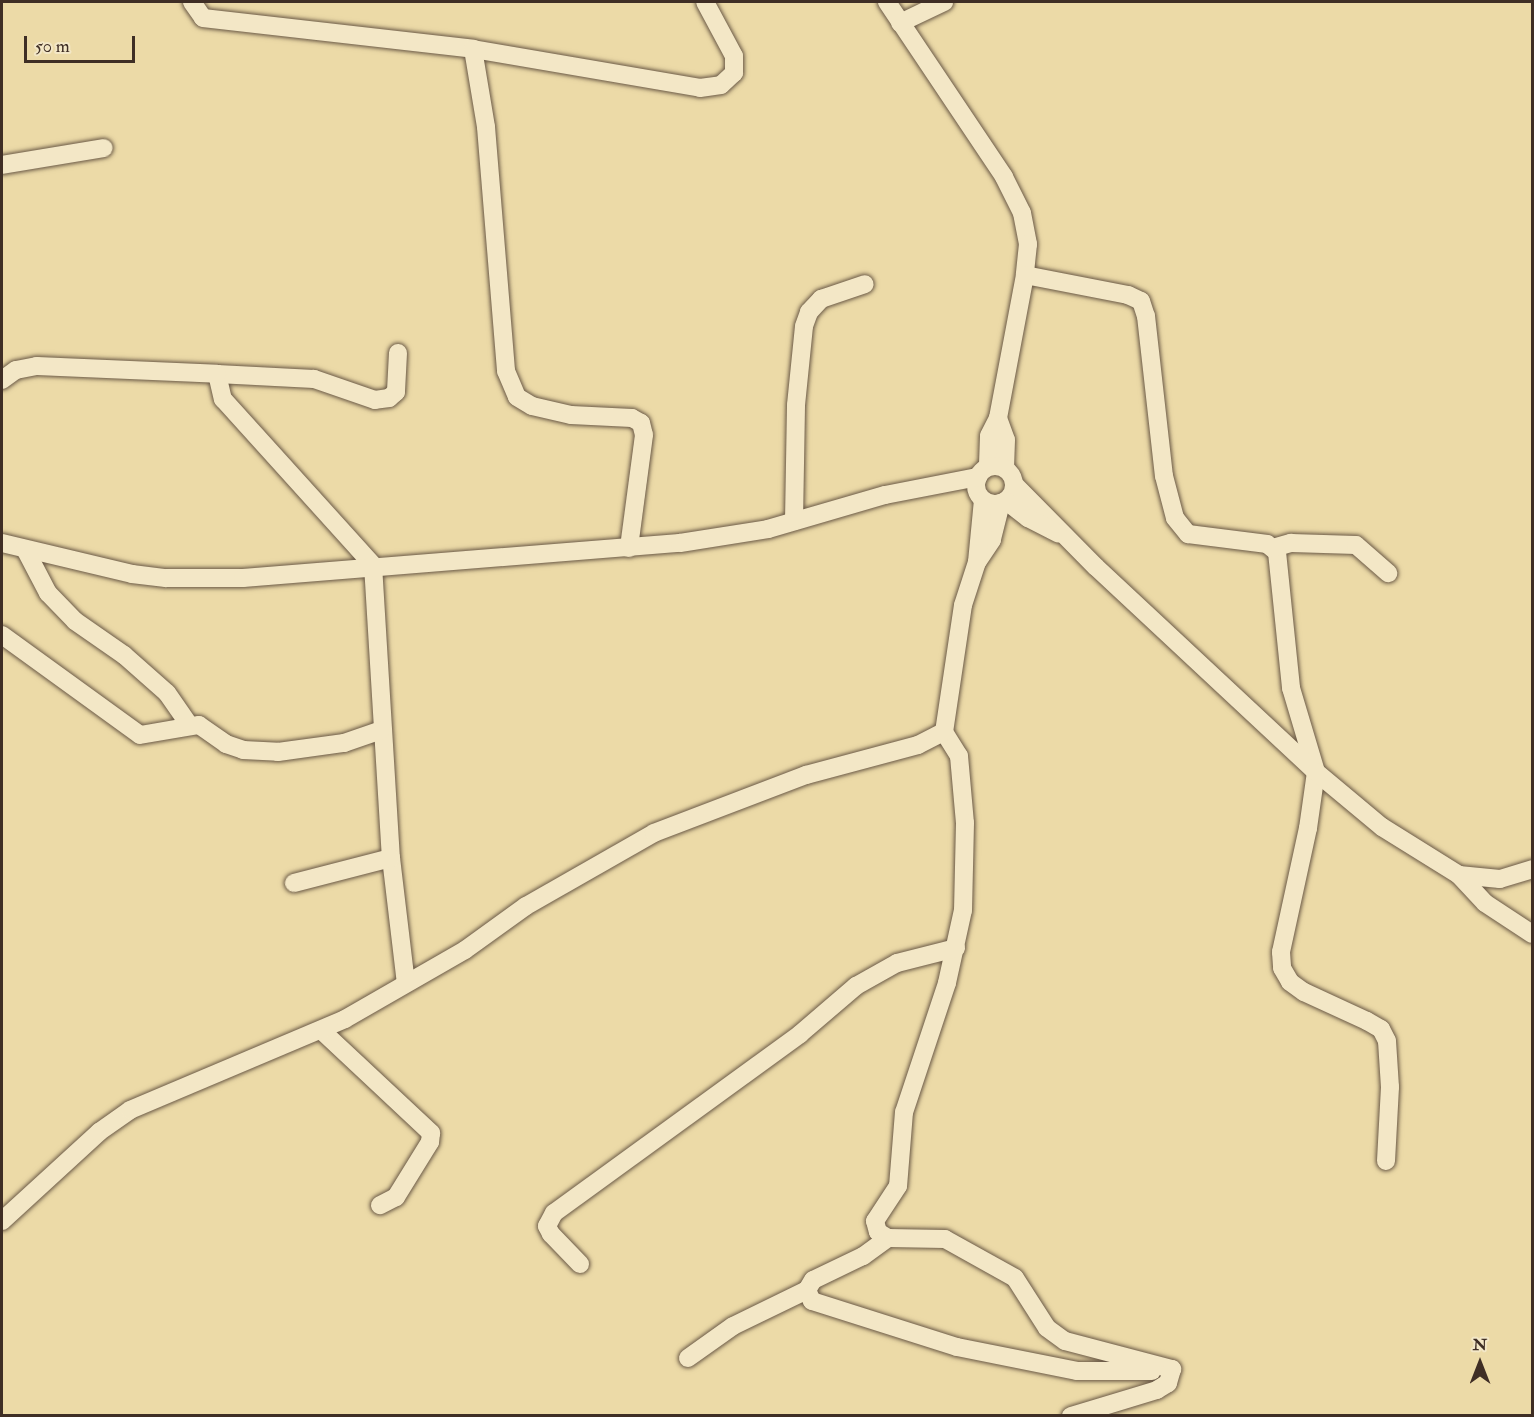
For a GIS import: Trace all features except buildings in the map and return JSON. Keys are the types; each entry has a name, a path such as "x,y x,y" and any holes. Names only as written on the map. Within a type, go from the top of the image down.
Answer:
{"street":[{"path":"192,2 203,18 473,50 700,88 721,85 734,73 734,56 705,2"},
{"path":"887,2 1014,195 1028,244 1025,275 998,418 990,436 990,471 977,490 1038,524 1063,534"},
{"path":"900,23 944,2"},
{"path":"473,50 486,127 506,371 517,397 532,406 571,415 632,418 641,423 644,435 629,548"},
{"path":"2,165 104,148"},
{"path":"1025,275 1128,295 1141,301 1146,316 1164,476 1175,518 1188,534 1201,538 1267,544 1273,549 1278,559 1291,688 1316,772 1308,828 1281,952 1282,968 1290,982 1304,992 1381,1029 1388,1041 1390,1087 1386,1161"},
{"path":"794,521 796,405 804,326 809,312 821,299 865,284"},
{"path":"2,380 23,368 46,366 314,379 375,400 389,398 396,392 399,353"},
{"path":"217,374 223,399 373,565 381,730 391,858 406,983"},
{"path":"2,543 166,578 243,578 373,565 629,548 720,537 794,521 885,495 990,471 1015,485 1063,534 1316,772 1382,827 1460,875 1485,903 1533,934"},
{"path":"1015,485 997,502 963,605 944,732 959,756 965,823 963,910 956,948 904,1112 898,1186 875,1221 878,1232 888,1238 945,1239 1015,1278 1047,1328 1065,1341 1172,1369"},
{"path":"1273,549 1298,543 1356,545 1388,573"},
{"path":"26,549 48,593 75,621 124,655 167,693 190,726"},
{"path":"2,636 140,735 199,725 226,744 243,750 278,752 344,742 381,730"},
{"path":"2,1221 99,1132 130,1110 164,1092 321,1030 465,950 526,906 654,833 806,775 918,745 944,732"},
{"path":"294,883 391,858"},
{"path":"1460,875 1500,879 1533,869"},
{"path":"580,1264 551,1234 548,1226 554,1213 800,1034 856,986 897,963 956,948"},
{"path":"321,1030 431,1133 430,1142 396,1197 380,1205"},
{"path":"688,1358 733,1326 807,1290 813,1280 863,1256 888,1238"},
{"path":"807,1290 812,1301 837,1311 957,1347 1077,1371 1172,1369"},
{"path":"1071,1416 1157,1390 1168,1383 1172,1369"}]}
